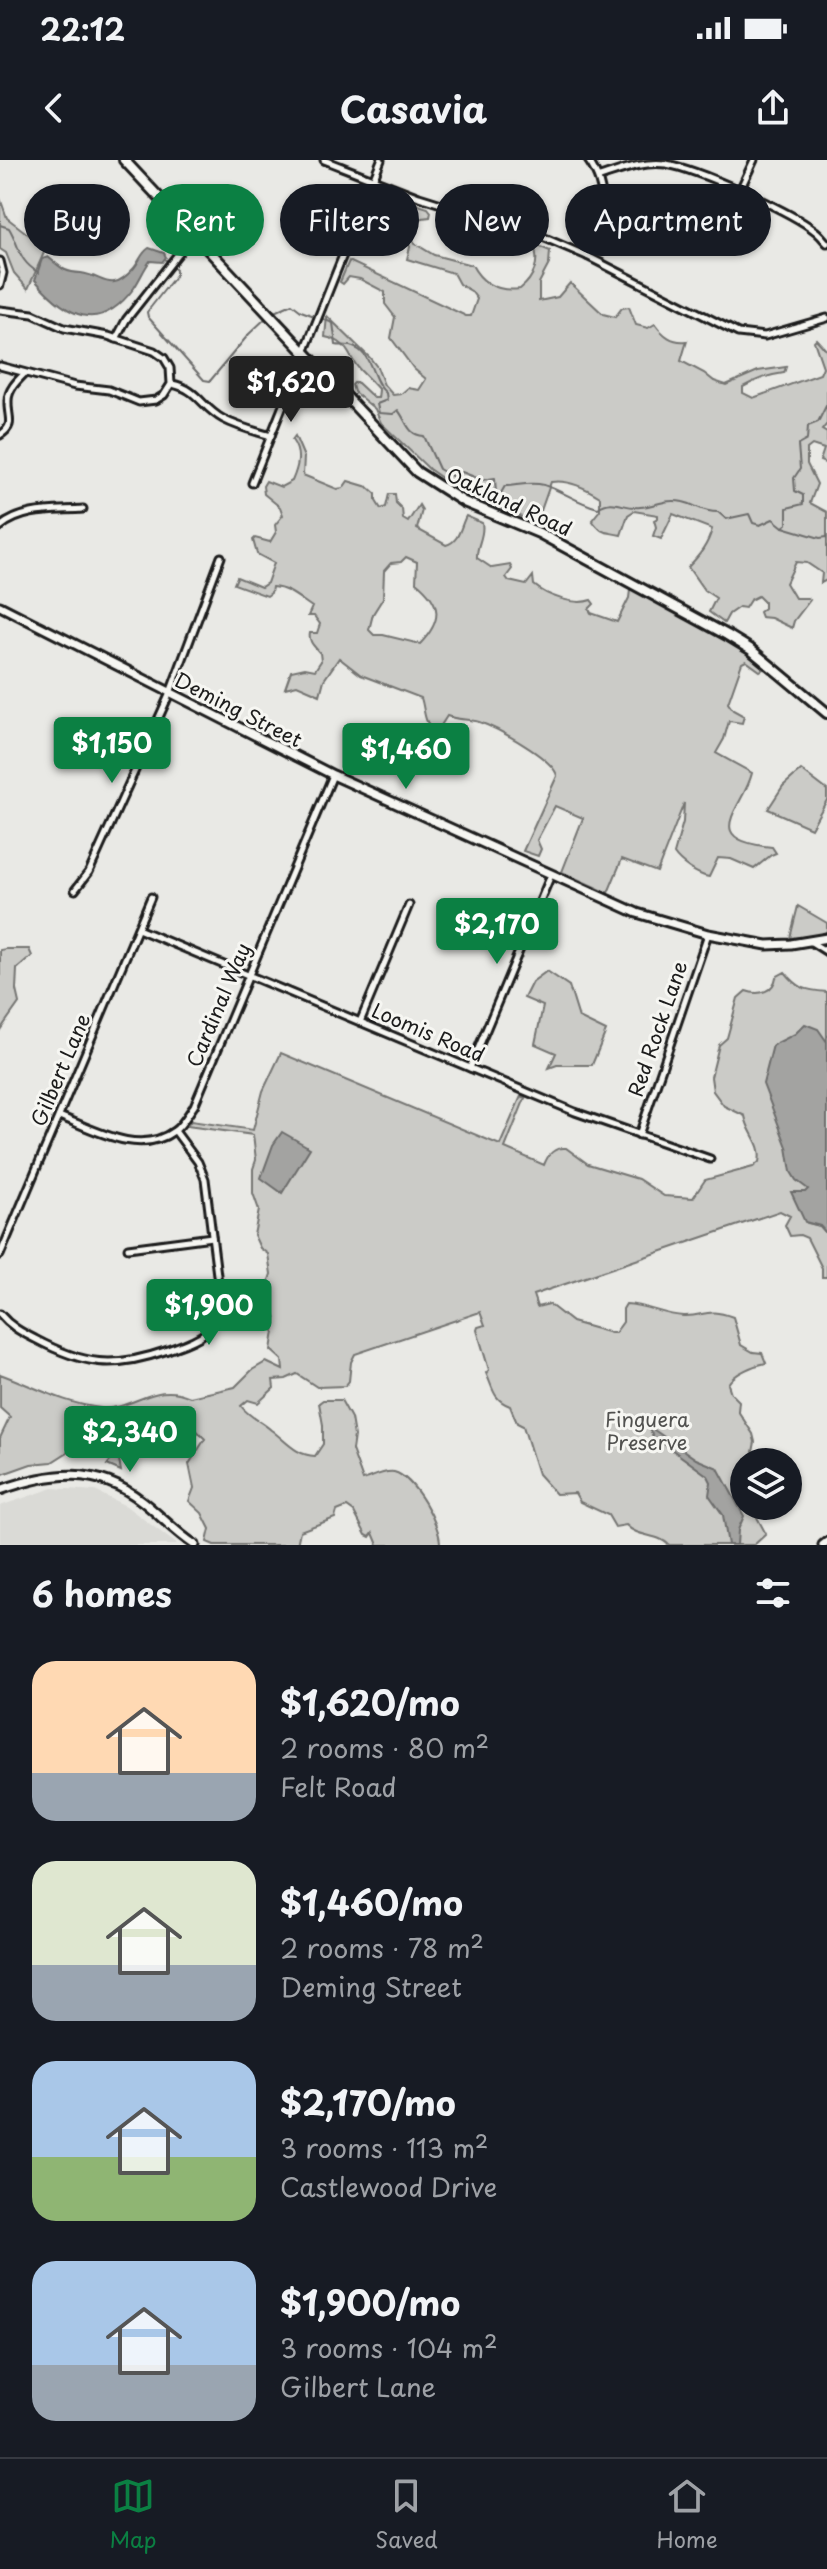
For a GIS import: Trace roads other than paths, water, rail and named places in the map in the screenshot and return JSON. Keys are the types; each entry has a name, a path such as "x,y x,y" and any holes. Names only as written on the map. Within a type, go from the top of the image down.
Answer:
{"main road":[{"name":"Oakland Road","path":"124,160 146,184"},
{"name":"Oakland Road","path":"213,256 399,455 439,488 464,502 539,533 727,635 760,656 827,713"}],"street":[{"path":"324,160 565,247"},
{"path":"252,483 381,160"},
{"path":"588,160 600,177 601,184"},
{"path":"743,184 754,160"},
{"path":"600,177 641,164 665,164 689,169 722,184"},
{"path":"771,207 817,231 827,243"},
{"path":"116,339 126,320 177,256"},
{"path":"587,256 738,333 765,336 827,318"},
{"path":"0,261 3,273 0,285"},
{"path":"0,310 33,314 64,328 154,351 164,358 170,368 171,384 156,400 139,402 109,390 75,386 0,366"},
{"path":"0,435 10,426 12,418 7,399 11,388 24,374"},
{"path":"171,384 192,390 224,419 271,436"},
{"path":"0,527 10,519 28,513 83,509"},
{"path":"75,890 89,872 170,693 221,557"},
{"name":"Deming Street","path":"0,606 333,775 637,913 708,934 767,945 827,938"},
{"name":"Cardinal Way","path":"175,1131 194,1106 333,775"},
{"path":"470,1068 551,875"},
{"name":"Gilbert Lane","path":"0,1255 151,897"},
{"path":"360,1022 409,905"},
{"name":"Loomis Road","path":"138,929 575,1112 710,1159"},
{"name":"Red Rock Lane","path":"639,1135 708,934"},
{"path":"810,942 827,952"},
{"path":"0,1314 12,1327 80,1360 112,1364 173,1348 206,1332 215,1316 220,1299 205,1179 198,1162 175,1131 148,1141 123,1140 59,1116"},
{"path":"128,1248 212,1237"},
{"path":"0,1490 49,1476 73,1474 94,1478 134,1495 195,1545"}],"waterway":[{"path":"0,225 9,228 23,258 39,273"},
{"path":"165,259 176,270 176,275 147,312 148,317 204,380 210,381 267,317"},
{"path":"272,313 292,304 301,311 333,323 336,345 350,346 364,354 386,393 387,400 377,404 379,413 393,414 398,410 411,430 424,436 439,469 451,476 462,472 482,480 495,478 496,494 501,493 505,486 539,484 598,508 609,503 640,507 677,501 718,512 726,519 749,514 753,523 760,525 773,519 783,527 787,524 787,508 803,504 803,495 795,491 794,478 800,469 798,445 807,440 808,426 818,422 827,404"},
{"path":"783,527 820,538 827,537"}],"park label":[{"name":"Finguera Preserve","path":"647,1432"}]}
